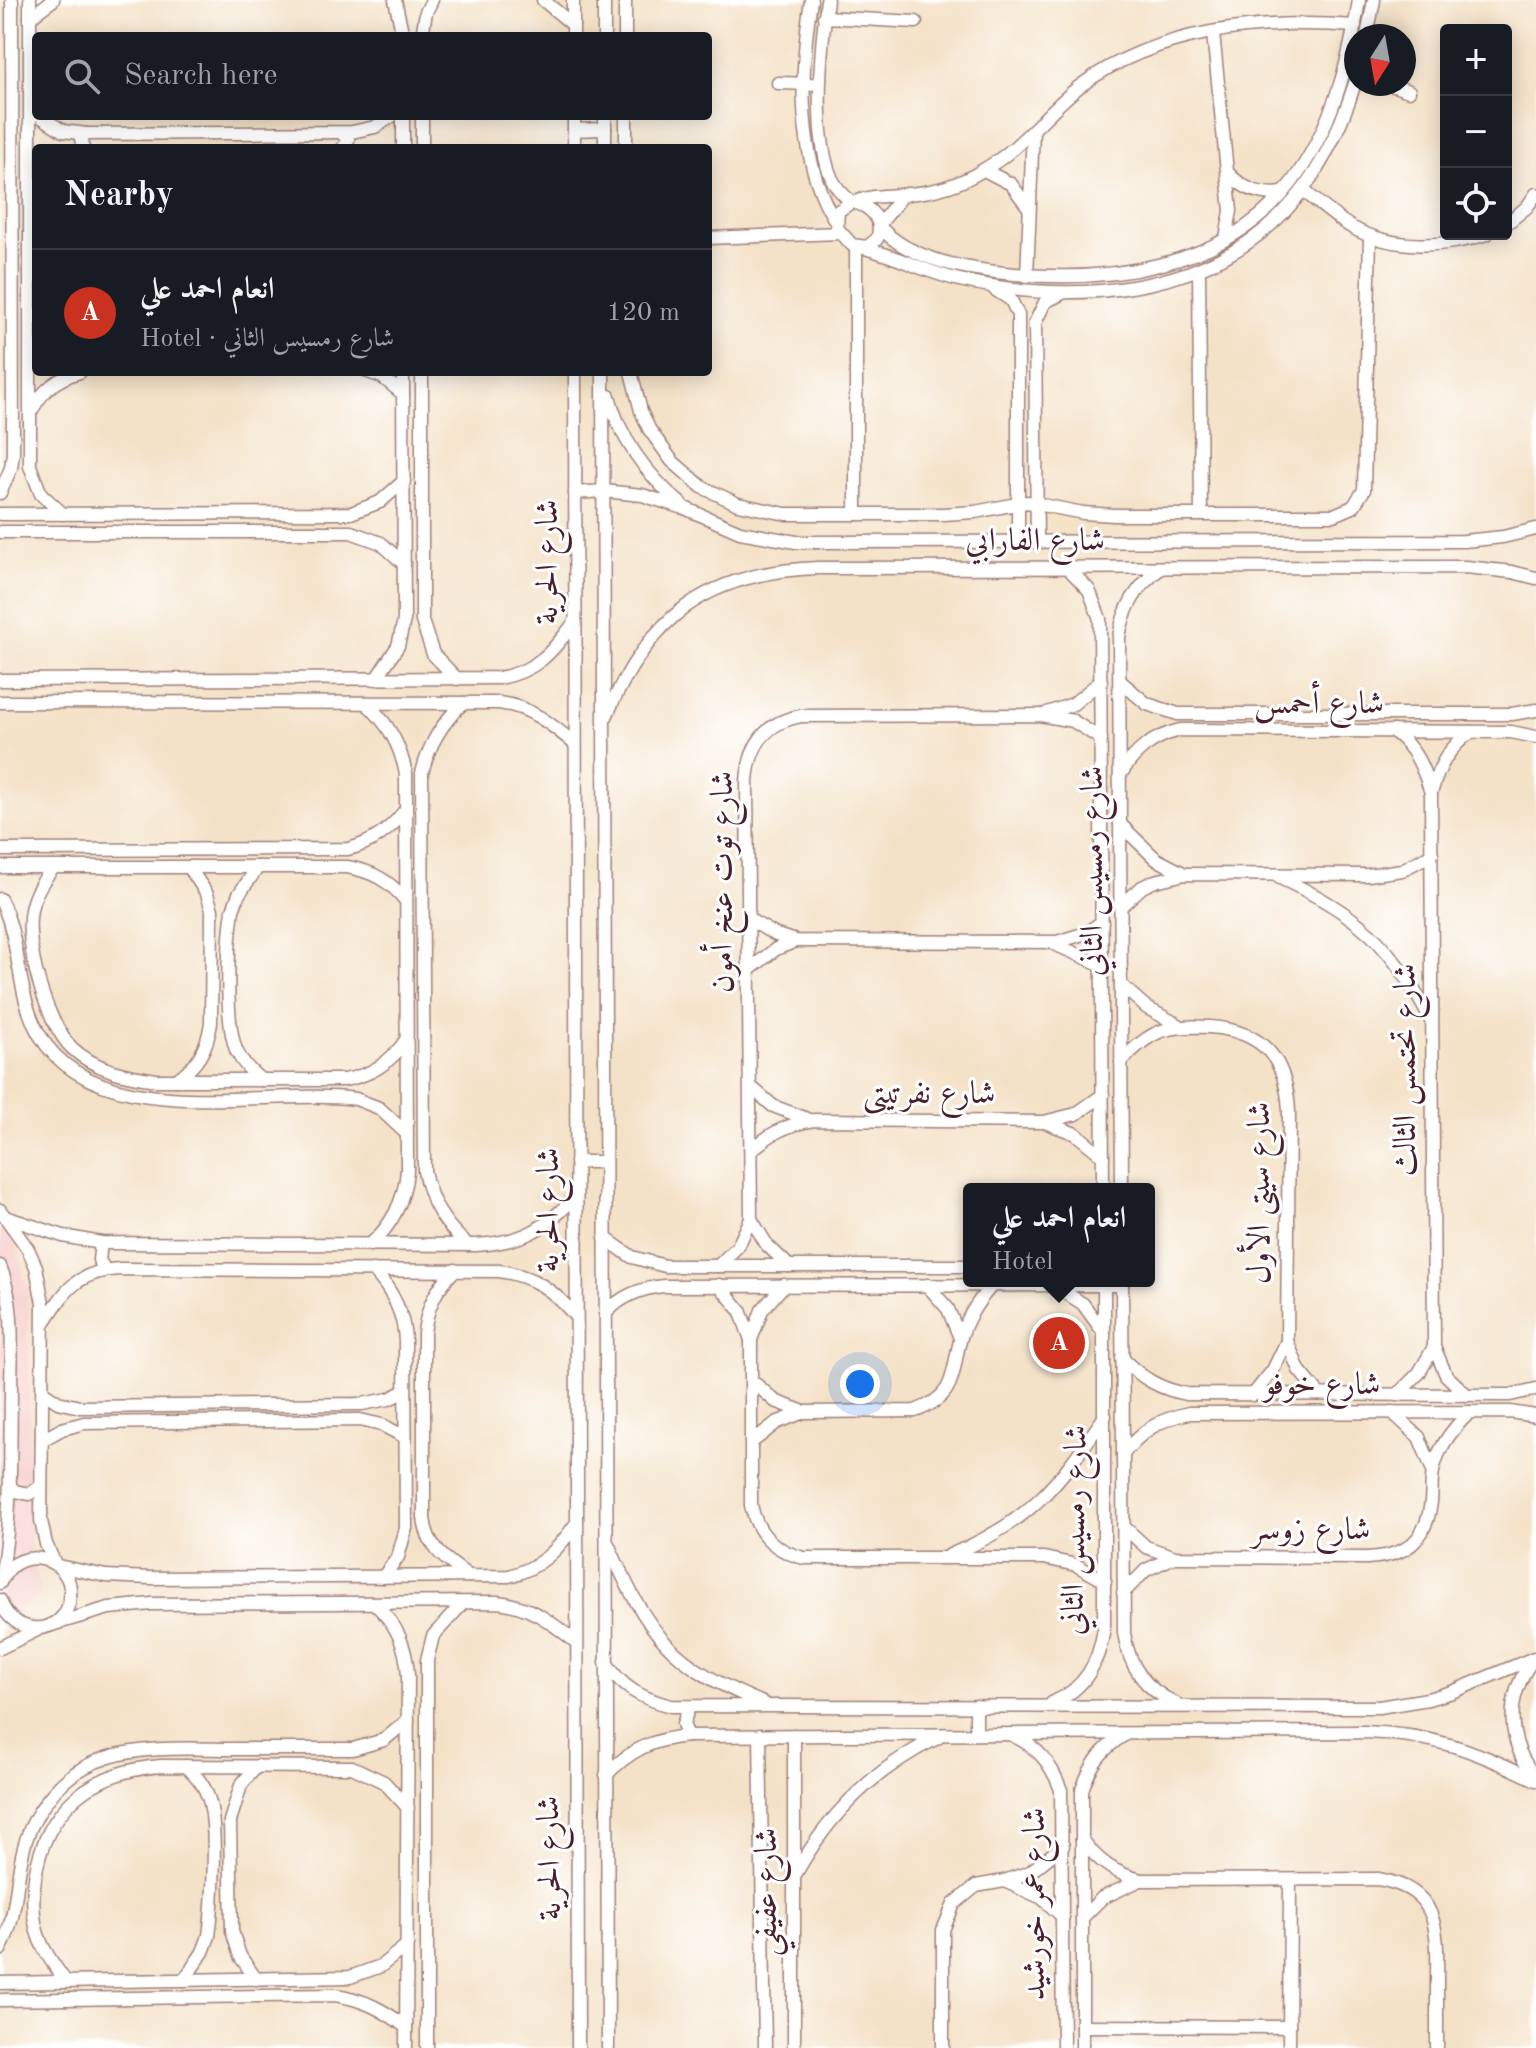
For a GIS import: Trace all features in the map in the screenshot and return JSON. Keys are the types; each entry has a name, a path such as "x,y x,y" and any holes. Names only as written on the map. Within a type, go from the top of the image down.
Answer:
{"street":[{"path":"0,493 11,468 13,453 12,0"},
{"path":"30,0 32,78"},
{"path":"30,17 53,0"},
{"path":"395,0 403,32"},
{"path":"422,32 432,0"},
{"path":"543,0 573,31"},
{"path":"573,0 573,31"},
{"path":"604,0 604,32"},
{"path":"625,0 625,32"},
{"path":"625,15 634,0"},
{"path":"811,0 805,84 807,126 819,191 838,228 858,247 943,276 983,285 1027,291 1119,289 1199,269 1242,247 1282,215 1303,190 1334,138 1350,96"},
{"path":"827,0 821,84 823,135 829,169 837,188 872,212 879,226 901,245 964,266 1027,276 1072,277 1118,273 1183,257 1226,238 1257,218 1283,193 1304,164 1321,132 1344,68"},
{"path":"1355,24 1359,0"},
{"path":"1369,24 1374,0"},
{"path":"824,17 916,22"},
{"path":"838,228 842,206 877,195 903,195 953,184 984,170 1001,159 1081,86 1108,68 1161,45 1269,25 1344,26"},
{"path":"1213,33 1231,211 1226,238"},
{"path":"778,83 821,84"},
{"path":"33,120 33,144"},
{"path":"46,120 63,131 87,134 342,133 364,131 385,120"},
{"path":"403,120 403,144"},
{"path":"422,120 422,144"},
{"path":"574,120 574,144"},
{"path":"626,120 626,144"},
{"path":"574,130 605,123 605,144"},
{"path":"1027,276 1033,130"},
{"path":"1321,132 1334,138"},
{"path":"342,133 348,140 346,144"},
{"path":"82,144 81,139 87,134"},
{"path":"984,170 1011,184 1030,209"},
{"path":"1228,173 1247,189 1259,193 1283,193"},
{"path":"1303,190 1341,221 1370,236 1396,242 1429,244 1464,240"},
{"path":"1512,219 1527,207 1536,194"},
{"path":"858,247 872,244 877,239 879,226 903,195"},
{"path":"32,220 32,286"},
{"path":"712,237 838,228"},
{"path":"632,376 641,411 672,461 719,497 757,510 786,514 959,514 1018,503 1036,503 1098,514 1334,515 1344,512 1360,499 1365,480 1370,236"},
{"path":"13,237 31,237"},
{"path":"856,514 858,247"},
{"path":"1199,269 1201,515"},
{"path":"1118,273 1119,289"},
{"path":"983,285 1011,300 1018,315 1018,542"},
{"path":"1037,542 1034,338 1037,315 1052,298 1069,292"},
{"path":"1018,315 1030,311 1037,315"},
{"path":"32,360 29,453 34,481 41,494 63,514"},
{"path":"30,413 46,390 56,381 69,376"},
{"path":"379,376 403,394"},
{"path":"376,679 398,646 404,620 403,376"},
{"path":"422,376 422,621 433,654 457,679"},
{"name":"شارع الحرية","path":"575,376 578,2048"},
{"name":"شارع الحرية","path":"603,376 608,2048"},
{"name":"شارع الفارابي","path":"603,376 615,420 626,440 653,478 687,509"},
{"path":"1019,407 1035,407"},
{"path":"13,453 20,458 29,453"},
{"path":"0,514 338,514 366,509 380,502 404,481"},
{"name":"شارع الفارابي","path":"575,493 604,491 642,495 687,509 714,523 768,539 833,542 1464,541 1503,537 1536,529"},
{"path":"180,514 181,531"},
{"path":"338,514 343,516 346,523 339,531"},
{"path":"0,532 339,531 367,536 381,543 404,564"},
{"path":"1253,541 1253,568"},
{"path":"833,542 834,569"},
{"name":"شارع الفارابي","path":"604,724 621,681 651,637 689,604 711,591 758,575 802,569 1466,567 1536,578"},
{"name":"شارع رمسيس الثاني","path":"1068,568 1080,578 1096,604 1101,638 1103,1183"},
{"name":"شارع رمسيس الثاني","path":"1122,1183 1119,637 1132,598 1161,568"},
{"path":"404,620 413,625 422,621"},
{"path":"0,680 499,678 527,671 541,663 574,623"},
{"path":"1101,638 1110,634 1119,637"},
{"path":"499,678 507,682 510,691 507,700 499,703"},
{"path":"139,679 140,702"},
{"name":"شارع توت عنخ أمون","path":"1040,715 1073,704 1101,681"},
{"name":"شارع أحمس","path":"1120,681 1147,704 1178,714 1512,714 1536,710"},
{"path":"0,702 499,703 529,710 575,744"},
{"path":"366,703 390,728 398,743 406,774 407,1171 397,1212 370,1245"},
{"path":"463,703 431,743 422,773 424,1171 438,1212 447,1225 483,1257 477,1270"},
{"name":"شارع توت عنخ أمون","path":"751,1219 748,770 754,747 769,729 801,716 1040,715 1073,721 1101,739"},
{"path":"1300,715 1300,730"},
{"name":"شارع أحمس","path":"1120,775 1139,750 1165,734 1195,730 1511,732 1536,737"},
{"name":"شارع تحتمس الثالث","path":"1393,731 1414,750 1422,763 1431,793 1434,1347 1446,1375 1467,1395"},
{"name":"شارع تحتمس الثالث","path":"1431,793 1441,763 1449,751 1471,732"},
{"path":"406,774 415,768 422,773"},
{"path":"576,801 604,801"},
{"path":"0,850 348,849 375,840 406,809"},
{"path":"1120,824 1156,859 1185,874"},
{"path":"347,867 351,859 348,849"},
{"path":"161,850 161,867"},
{"path":"1120,907 1142,887 1185,874 1385,874 1402,870 1432,854"},
{"path":"0,867 347,867 374,874 397,890 406,901"},
{"path":"54,867 36,893 29,924 40,985 54,1022 73,1049 101,1067 138,1078 344,1080 359,1077 387,1064 406,1040"},
{"path":"176,1080 201,1057 211,1023 213,927 207,894 189,867"},
{"path":"258,867 239,894 231,926 230,1024 242,1061 261,1080"},
{"path":"1274,875 1341,909 1371,933 1397,962 1432,1025"},
{"path":"0,899 11,924 23,993 38,1033 62,1063 94,1082 154,1097 343,1097 368,1102 379,1108 407,1134"},
{"path":"750,920 776,935 796,941 1047,942 1077,937 1102,922"},
{"path":"213,927 219,923 231,926"},
{"path":"11,924 29,924"},
{"path":"750,969 766,955 796,941"},
{"path":"1047,942 1102,965"},
{"path":"406,974 423,973"},
{"name":"شارع سيتى الأول","path":"1121,985 1147,1008 1179,1025 1224,1028 1255,1039 1273,1056 1285,1077 1289,1112 1287,1341 1299,1370 1319,1394"},
{"path":"211,1023 223,1027 230,1024"},
{"name":"شارع سيتى الأول","path":"1121,1062 1147,1038 1179,1025"},
{"path":"94,1082 101,1067"},
{"path":"343,1097 347,1091 344,1080"},
{"name":"شارع نفرتيتى","path":"751,1087 773,1106 800,1118 814,1120 1044,1122 1076,1114 1103,1095"},
{"name":"شارع نفرتيتى","path":"751,1151 761,1141 786,1127 814,1120"},
{"name":"شارع نفرتيتى","path":"1044,1122 1076,1134 1103,1156"},
{"path":"576,1162 605,1162"},
{"path":"407,1171 416,1175 424,1171"},
{"path":"4,1214 63,1236 101,1243 472,1245 498,1244 530,1234 557,1216 576,1196"},
{"path":"0,1600 9,1618 18,1624 45,1627 67,1609 70,1597 70,1586 43,1533 44,1323 40,1285 28,1249 4,1214"},
{"path":"751,1219 767,1245 789,1266"},
{"path":"718,1266 738,1246 751,1219"},
{"path":"605,1238 624,1253 649,1263 689,1266 963,1266"},
{"path":"101,1243 99,1260 105,1270"},
{"path":"0,1266 8,1293 10,1318 10,1486 0,1584"},
{"path":"688,1285 684,1275 689,1266"},
{"path":"877,1266 878,1285"},
{"path":"44,1323 69,1287 92,1273 105,1270 477,1270 533,1279 548,1288 576,1317"},
{"path":"373,1270 395,1299 405,1334 406,1528 398,1557 383,1577"},
{"path":"455,1270 436,1292 424,1333 425,1528 435,1549 469,1576"},
{"path":"719,1285 740,1310 751,1340 751,1505 760,1532 779,1549 804,1558 1027,1557 1061,1560 1084,1568 1105,1581"},
{"path":"751,1340 762,1310 784,1285"},
{"path":"927,1285 948,1309 960,1338"},
{"path":"605,1314 613,1305 636,1291 650,1287 963,1285"},
{"path":"752,1442 776,1423 804,1412 915,1411 928,1407 947,1390 953,1378 960,1338 973,1309 990,1287"},
{"path":"1056,1287 1083,1304 1104,1333"},
{"name":"شارع رمسيس الثاني","path":"1046,1705 1076,1690 1088,1677 1102,1647 1106,1610 1104,1287"},
{"name":"شارع رمسيس الثاني","path":"1122,1287 1123,1610 1126,1651 1134,1669 1153,1690 1178,1705"},
{"path":"405,1334 414,1330 424,1333"},
{"name":"شارع سيتى الأول","path":"1253,1395 1273,1370 1287,1341"},
{"path":"1397,1395 1419,1373 1434,1347"},
{"name":"شارع خوفو","path":"1122,1358 1132,1369 1158,1386 1186,1394 1510,1395 1536,1389"},
{"path":"751,1380 775,1401 804,1412"},
{"path":"43,1392 58,1402 80,1407 362,1404 389,1399 405,1391"},
{"path":"1205,1395 1201,1406 1205,1413"},
{"path":"1510,1395 1517,1405 1510,1412"},
{"path":"1392,1412 1419,1437 1433,1471"},
{"name":"شارع زوسر","path":"1123,1526 1146,1547 1175,1557 1392,1556 1404,1551 1422,1533 1431,1504 1433,1471 1447,1439 1470,1412"},
{"name":"شارع خوفو","path":"1123,1454 1138,1436 1158,1422 1181,1415 1510,1412 1536,1416"},
{"path":"944,1558 997,1534 1042,1499 1062,1478 1105,1416"},
{"path":"42,1440 62,1429 84,1423 360,1420 382,1425 405,1437"},
{"path":"577,1420 605,1420"},
{"path":"10,1486 22,1494 29,1494 41,1486"},
{"path":"0,1584 5,1573 23,1559 45,1559 98,1575 150,1578 499,1576 524,1572 539,1565 552,1555 575,1525"},
{"path":"406,1528 413,1532 425,1528"},
{"path":"605,1538 635,1603 666,1645 708,1677 772,1706"},
{"name":"شارع زوسر","path":"1123,1593 1146,1570 1175,1557"},
{"path":"497,1602 506,1596 508,1590 504,1579 499,1576"},
{"path":"341,1577 342,1603"},
{"path":"150,1578 145,1591 152,1604"},
{"path":"0,1648 45,1627 109,1608 152,1604 497,1602 536,1612 576,1642"},
{"path":"374,1603 386,1614 403,1641 408,1675 406,2048"},
{"path":"427,2048 426,1675 433,1636 463,1603"},
{"path":"1106,1610 1116,1616 1123,1610"},
{"path":"606,1661 613,1675 640,1695 671,1706 1352,1707 1404,1704 1452,1692 1535,1657"},
{"path":"1535,1657 1515,1692 1512,1731 1517,1750 1536,1779"},
{"path":"408,1675 417,1672 426,1675"},
{"path":"976,1706 976,1734"},
{"path":"688,1736 684,1718 689,1707"},
{"path":"0,1950 13,1918 19,1868 31,1828 54,1792 90,1764 112,1755 158,1748 353,1749 384,1740 408,1720"},
{"path":"606,1775 632,1752 650,1742 688,1736 1364,1732 1444,1742 1478,1753 1536,1779"},
{"path":"794,1875 825,1826 856,1792 893,1763 944,1734"},
{"name":"شارع عمر خورشيد","path":"1009,1734 1028,1742 1049,1763 1061,1790 1063,2048"},
{"name":"شارع عمر خورشيد","path":"1082,2048 1082,1790 1098,1756 1111,1743 1127,1734"},
{"name":"شارع عفيفي","path":"760,1735 765,2048"},
{"name":"شارع عفيفي","path":"794,1735 794,2048"},
{"path":"352,1767 356,1758 353,1749"},
{"path":"184,1980 203,1952 211,1919 213,1820 203,1785 186,1766"},
{"path":"256,1979 235,1944 230,1918 230,1821 241,1785 257,1766"},
{"path":"66,1982 46,1953 34,1919 34,1886 41,1851 60,1814 94,1783 138,1768 352,1767 384,1782 408,1808"},
{"path":"1062,1808 1074,1805 1082,1809"},
{"path":"213,1820 222,1816 230,1821"},
{"path":"1082,1839 1100,1862 1127,1877 1141,1880 1387,1880 1413,1890 1426,1903 1438,1938 1437,2048"},
{"path":"943,2048 942,1945 947,1916 964,1893 990,1881 1004,1881 1042,1865 1063,1846"},
{"path":"1082,1918 1102,1898 1141,1880"},
{"path":"1289,2048 1290,1880"},
{"path":"1004,1881 1042,1898 1063,1917"},
{"path":"13,1918 24,1921 34,1919"},
{"path":"211,1919 223,1921 230,1918"},
{"path":"0,1983 335,1978 366,1973 381,1966 407,1945"},
{"path":"578,1970 606,1971"},
{"path":"335,1978 340,1986 335,1995"},
{"path":"149,1980 149,1998"},
{"path":"0,2000 335,1995 365,2002 406,2027"},
{"path":"1082,2026 1289,2027"}],"shaded area":[{"path":"0,1224 17,1247 29,1294 30,1552 41,1594 0,1624"}],"place":[{"name":"انعام احمد علي","path":"1059,1343"}]}
